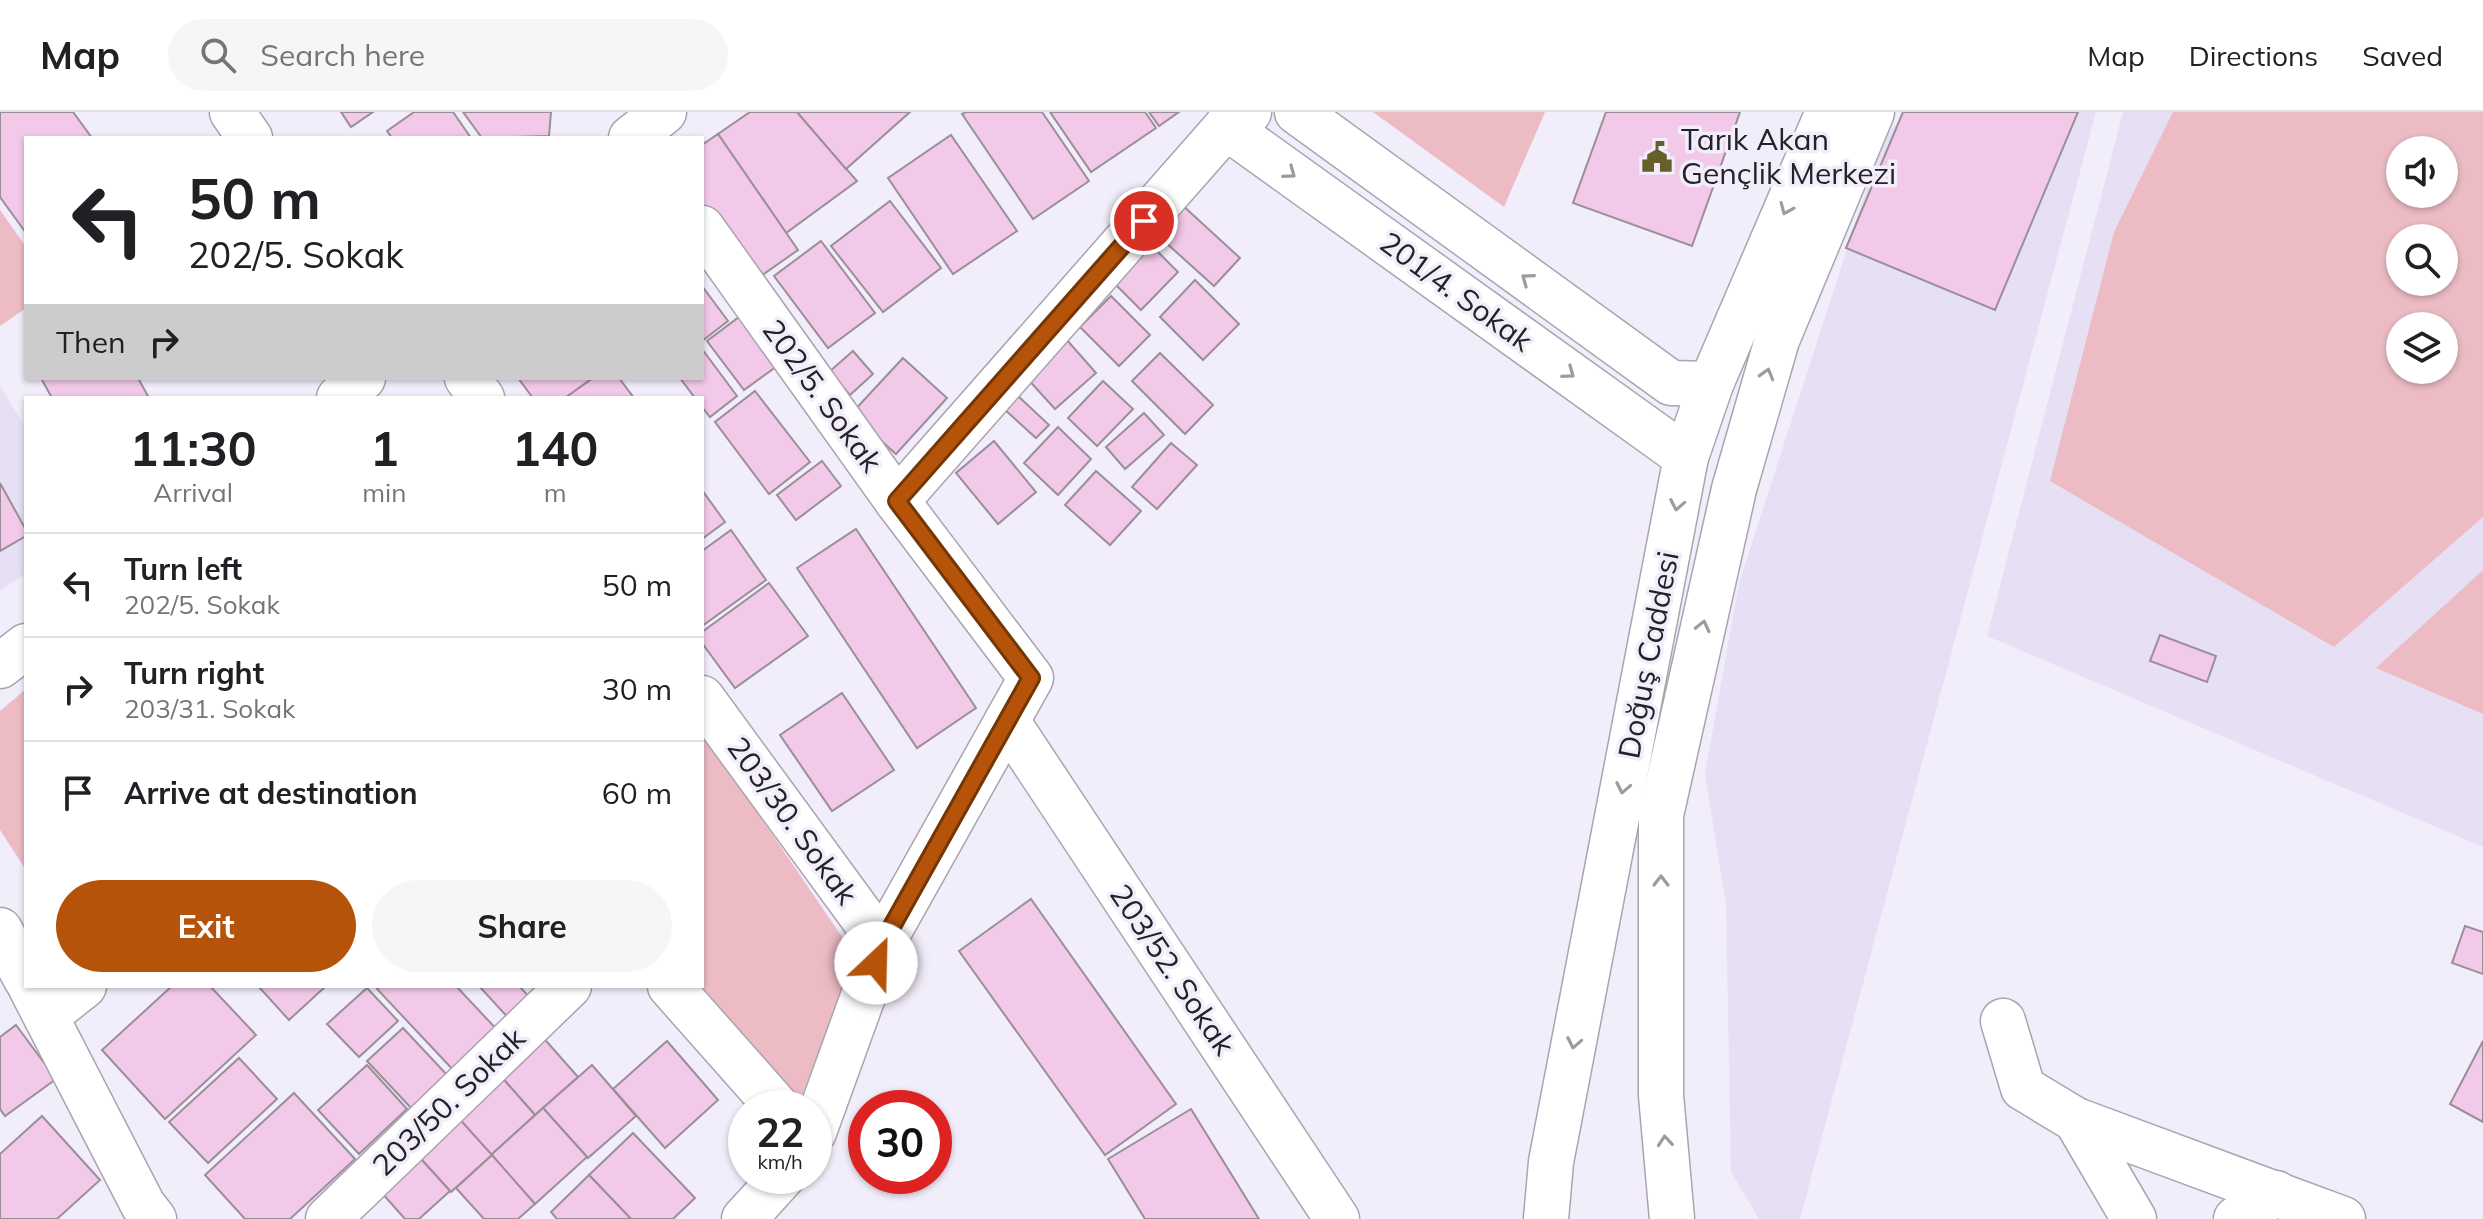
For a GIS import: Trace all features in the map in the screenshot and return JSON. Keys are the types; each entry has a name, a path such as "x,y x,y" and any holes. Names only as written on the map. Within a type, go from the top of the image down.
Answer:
{"street":[{"path":"232,112 249,136"},
{"name":"201/4. Sokak","path":"1297,112 1671,383 1711,384"},
{"name":"Doğuş Caddesi","path":"1546,1219 1551,1162 1686,457 1711,384 1828,112"},
{"name":"Doğuş Caddesi","path":"1672,1219 1661,1095 1661,815 1734,489 1777,340 1872,112"},
{"path":"897,501 1238,120"},
{"name":"201/4. Sokak","path":"1238,120 1686,457"},
{"name":"202/5. Sokak","path":"704,231 897,501 1031,678 1007,721"},
{"path":"341,396 361,380"},
{"path":"0,666 24,648"},
{"name":"203/30. Sokak","path":"704,701 882,944"},
{"path":"829,1090 882,944 1007,721"},
{"name":"203/52. Sokak","path":"1007,721 1337,1219"},
{"path":"0,930 24,974"},
{"path":"70,988 34,993 142,1214"},
{"name":"203/50. Sokak","path":"328,1219 567,988"},
{"path":"672,988 762,1090"},
{"path":"2003,1021 2023,1088 2076,1120 2343,1219"},
{"path":"2076,1120 2134,1219"},
{"path":"2236,1219 2276,1193"},
{"path":"744,1219 767,1194"}],"shaded area":[{"path":"1373,112 1545,112 1504,207"},
{"path":"1912,112 2096,112 1800,1219 1759,1219 1731,1172 1726,904 1705,774 1739,583 1884,135"},
{"path":"2123,112 2483,112 2483,847 1987,636"},
{"path":"2173,112 2483,112 2483,517 2334,647 2050,481 2114,232"},
{"path":"0,210 24,244 24,309 0,326"},
{"path":"0,386 24,425 24,574 0,591"},
{"path":"2483,570 2483,714 2376,668"},
{"path":"24,691 24,867 0,830 0,711"},
{"path":"704,734 855,956 804,1090 791,1090 703,988"}],"building":[{"path":"0,112 73,112 91,136 24,136 24,230 0,197"},
{"path":"341,112 373,112 351,127"},
{"path":"414,112 453,112 470,136 391,136 387,131"},
{"path":"463,112 551,112 549,136 481,136"},
{"path":"750,112 797,112 857,181 786,233 718,134"},
{"path":"797,112 910,112 846,169"},
{"path":"1042,112 1089,181 1033,219 962,114"},
{"path":"1050,112 1145,112 1156,128 1091,172"},
{"path":"1149,112 1179,112 1159,126"},
{"name":"Tarık Akan Gençlik Merkezi","path":"1606,112 1740,112 1692,246 1573,203"},
{"path":"1903,112 2078,112 1995,310 1846,248"},
{"path":"718,134 798,250 751,283 704,215 704,144"},
{"path":"951,135 1017,231 953,274 888,178"},
{"path":"890,201 941,268 883,312 831,246"},
{"path":"1180,203 1240,258 1214,286 1154,232"},
{"path":"821,241 875,313 828,348 774,276"},
{"path":"1150,244 1178,272 1141,310 1112,281"},
{"path":"1195,280 1239,324 1203,360 1160,317"},
{"path":"704,289 728,321 704,339"},
{"path":"1111,296 1150,335 1119,366 1080,327"},
{"path":"739,317 777,366 744,390 707,341"},
{"path":"1066,339 1096,373 1055,409 1025,376"},
{"path":"853,351 873,374 850,395 829,372"},
{"path":"704,352 737,396 710,417 704,410 704,396 694,396 682,380 704,380"},
{"path":"1160,353 1213,405 1185,434 1132,381"},
{"path":"903,358 947,398 896,454 851,414"},
{"path":"42,380 139,380 148,396 51,396"},
{"path":"520,380 590,380 568,396 532,396"},
{"path":"590,380 620,380 632,396 568,396"},
{"path":"1103,381 1133,409 1097,446 1068,418"},
{"path":"755,391 810,462 769,494 715,422"},
{"path":"1017,395 1049,425 1036,438 1004,409"},
{"path":"1144,413 1164,435 1125,469 1106,447"},
{"path":"1058,427 1091,459 1058,495 1024,463"},
{"path":"994,441 1036,492 998,524 956,473"},
{"path":"1171,443 1197,465 1157,509 1132,487"},
{"path":"822,461 841,486 796,520 777,495"},
{"path":"1096,471 1141,511 1110,545 1065,505"},
{"path":"0,483 24,526 24,537 0,551"},
{"path":"704,493 725,522 704,538"},
{"path":"856,529 976,708 917,748 797,568"},
{"path":"731,530 766,580 704,625 704,550"},
{"path":"769,583 808,636 735,688 704,646 704,631"},
{"path":"2160,635 2216,656 2207,682 2150,661"},
{"path":"842,693 894,770 832,811 780,735"},
{"path":"1031,899 1176,1104 1105,1155 959,951"},
{"path":"2465,926 2483,932 2483,974 2452,963"},
{"path":"170,988 212,988 256,1035 165,1119 102,1050"},
{"path":"260,988 324,988 289,1020"},
{"path":"367,988 398,1021 359,1057 327,1024"},
{"path":"458,988 501,1034 457,1074 377,989"},
{"path":"481,988 521,988 534,1002 512,1022"},
{"path":"16,1025 56,1079 5,1116 0,1109 0,1037"},
{"path":"403,1028 448,1076 412,1109 367,1061"},
{"path":"540,1034 578,1077 535,1115 498,1073"},
{"path":"667,1041 718,1100 665,1148 613,1089"},
{"path":"2483,1041 2483,1122 2450,1104"},
{"path":"239,1058 277,1099 208,1163 169,1122"},
{"path":"367,1065 407,1109 359,1154 318,1110"},
{"path":"592,1065 636,1116 588,1158 543,1108"},
{"path":"498,1073 535,1115 491,1155 454,1113"},
{"path":"294,1093 355,1159 290,1219 245,1219 205,1175"},
{"path":"543,1108 587,1157 535,1204 491,1155"},
{"path":"1191,1109 1259,1219 1145,1219 1108,1159"},
{"path":"454,1113 492,1155 451,1192 412,1149"},
{"path":"42,1116 100,1180 57,1219 0,1219 0,1154"},
{"path":"633,1133 695,1198 673,1219 631,1219 589,1175"},
{"path":"412,1149 450,1191 419,1219 405,1219 373,1183"},
{"path":"492,1155 535,1204 518,1219 484,1219 456,1188"},
{"path":"589,1175 631,1219 557,1219 551,1212"}],"place":[{"name":"Tarık Akan Gençlik Merkezi","path":"1657,157"}],"route":[{"path":"876,963 882,944 1031,678 897,501 1144,221"}]}
